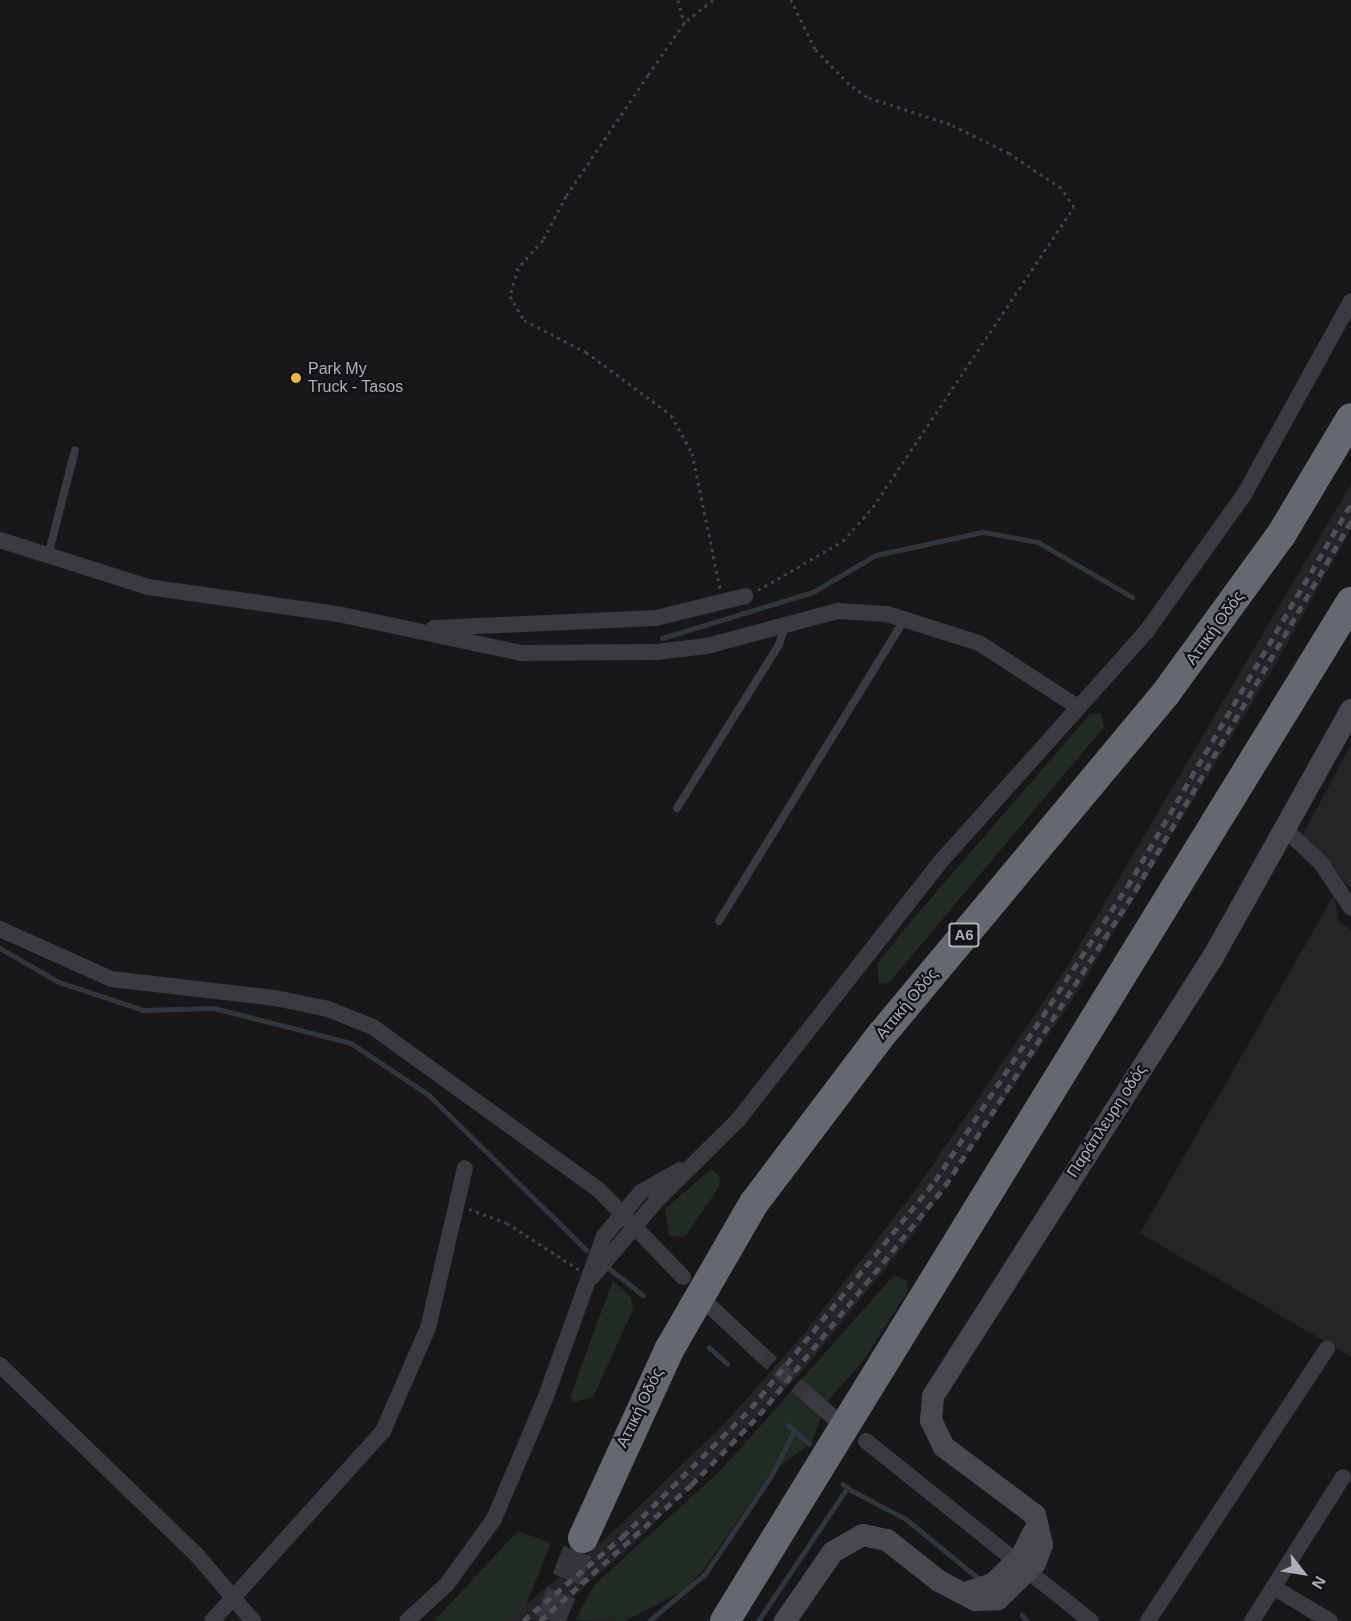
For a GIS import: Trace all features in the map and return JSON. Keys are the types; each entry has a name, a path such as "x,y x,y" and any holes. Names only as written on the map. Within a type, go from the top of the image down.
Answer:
{"highway":[{"name":"Αττική Οδός","path":"583,1538 669,1350 754,1203 882,1034 1166,693 1275,544 1351,418"},
{"path":"725,1621 1351,602"}],"street":[{"path":"592,1278 634,1226 689,1166 738,1120 943,859 1077,707 1199,563 1245,493 1351,301"},
{"path":"0,540 49,552 148,587 413,629 521,653 587,655 707,646 838,611 906,619 979,643 1077,707"},
{"path":"413,629 624,621 719,605 745,596"},
{"name":"Παράπλευρη οδός","path":"785,1621 833,1552 863,1535 899,1547 952,1590 980,1592 1023,1567 1033,1531 1023,1504 944,1447 931,1420 933,1396 1213,957 1351,710"},
{"path":"1285,829 1321,863 1351,908"},
{"path":"0,928 111,979 275,998 328,1009 373,1027 564,1163 621,1212 683,1277"},
{"path":"407,1621 447,1584 494,1519 592,1278 604,1236 621,1212 641,1192 689,1166"},
{"path":"212,1621 383,1431 428,1328 465,1168"},
{"path":"711,1307 760,1353"},
{"path":"1149,1621 1327,1348"},
{"path":"0,1365 234,1598 253,1621"},
{"path":"810,1397 834,1419"},
{"path":"866,1441 1091,1621"},
{"path":"1252,1621 1343,1477"},
{"path":"1274,1587 1330,1621"}],"lane":[{"path":"49,552 75,450"},
{"path":"719,921 906,619"},
{"path":"677,808 779,645 785,624"}],"path":[{"path":"678,0 684,23"},
{"path":"713,0 684,23 566,196 543,240 518,268 510,296 524,320 586,352 671,415 692,453 720,583 719,605"},
{"path":"745,596 828,551 867,514 1074,207 1060,188 1009,153 950,124 858,90 815,50 791,0"},
{"path":"457,1205 507,1222 592,1278"}],"shaded area":[{"path":"1351,484 1351,529 1272,670 1078,991 911,1237 798,1376 641,1537 546,1621 506,1621 607,1537 726,1422 803,1335 917,1188 1064,972"},
{"path":"1101,713 1104,727 888,984 879,983 877,964 912,920 1090,714"},
{"path":"1351,744 1351,889 1302,836"},
{"path":"1334,895 1339,921 1351,930 1351,1357 1140,1233"},
{"path":"711,1169 720,1176 719,1187 685,1237 669,1236 665,1209"},
{"path":"894,1275 907,1281 908,1291 863,1361 826,1403 812,1442 770,1474 704,1569 683,1591 625,1621 575,1620 595,1584 722,1469"},
{"path":"613,1280 631,1297 633,1310 593,1397 574,1402 570,1397"},
{"path":"518,1531 551,1543 525,1607 506,1621 434,1621"}],"waterway":[{"path":"662,638 813,592 876,555 983,532 1038,542 1132,597"},
{"path":"0,948 59,982 143,1010 214,1008 351,1043 429,1095 587,1250"},
{"path":"610,1269 643,1295"},
{"path":"709,1347 728,1364"},
{"path":"788,1425 809,1443"},
{"path":"649,1621 705,1574 771,1476 794,1431"},
{"path":"758,1621 847,1488 843,1485"},
{"path":"847,1488 906,1519 982,1581"},
{"path":"1022,1615 1027,1621"}],"tunnel":[{"path":"760,1353 810,1397"},
{"path":"550,1621 583,1538"}],"railway":[{"path":"523,1621 622,1537 751,1408 935,1181 1127,887 1351,503"},
{"path":"540,1621 691,1485 759,1415 945,1186 1135,891 1351,522"}],"place":[{"name":"Park My Truck - Tasos","path":"296,378"}]}
